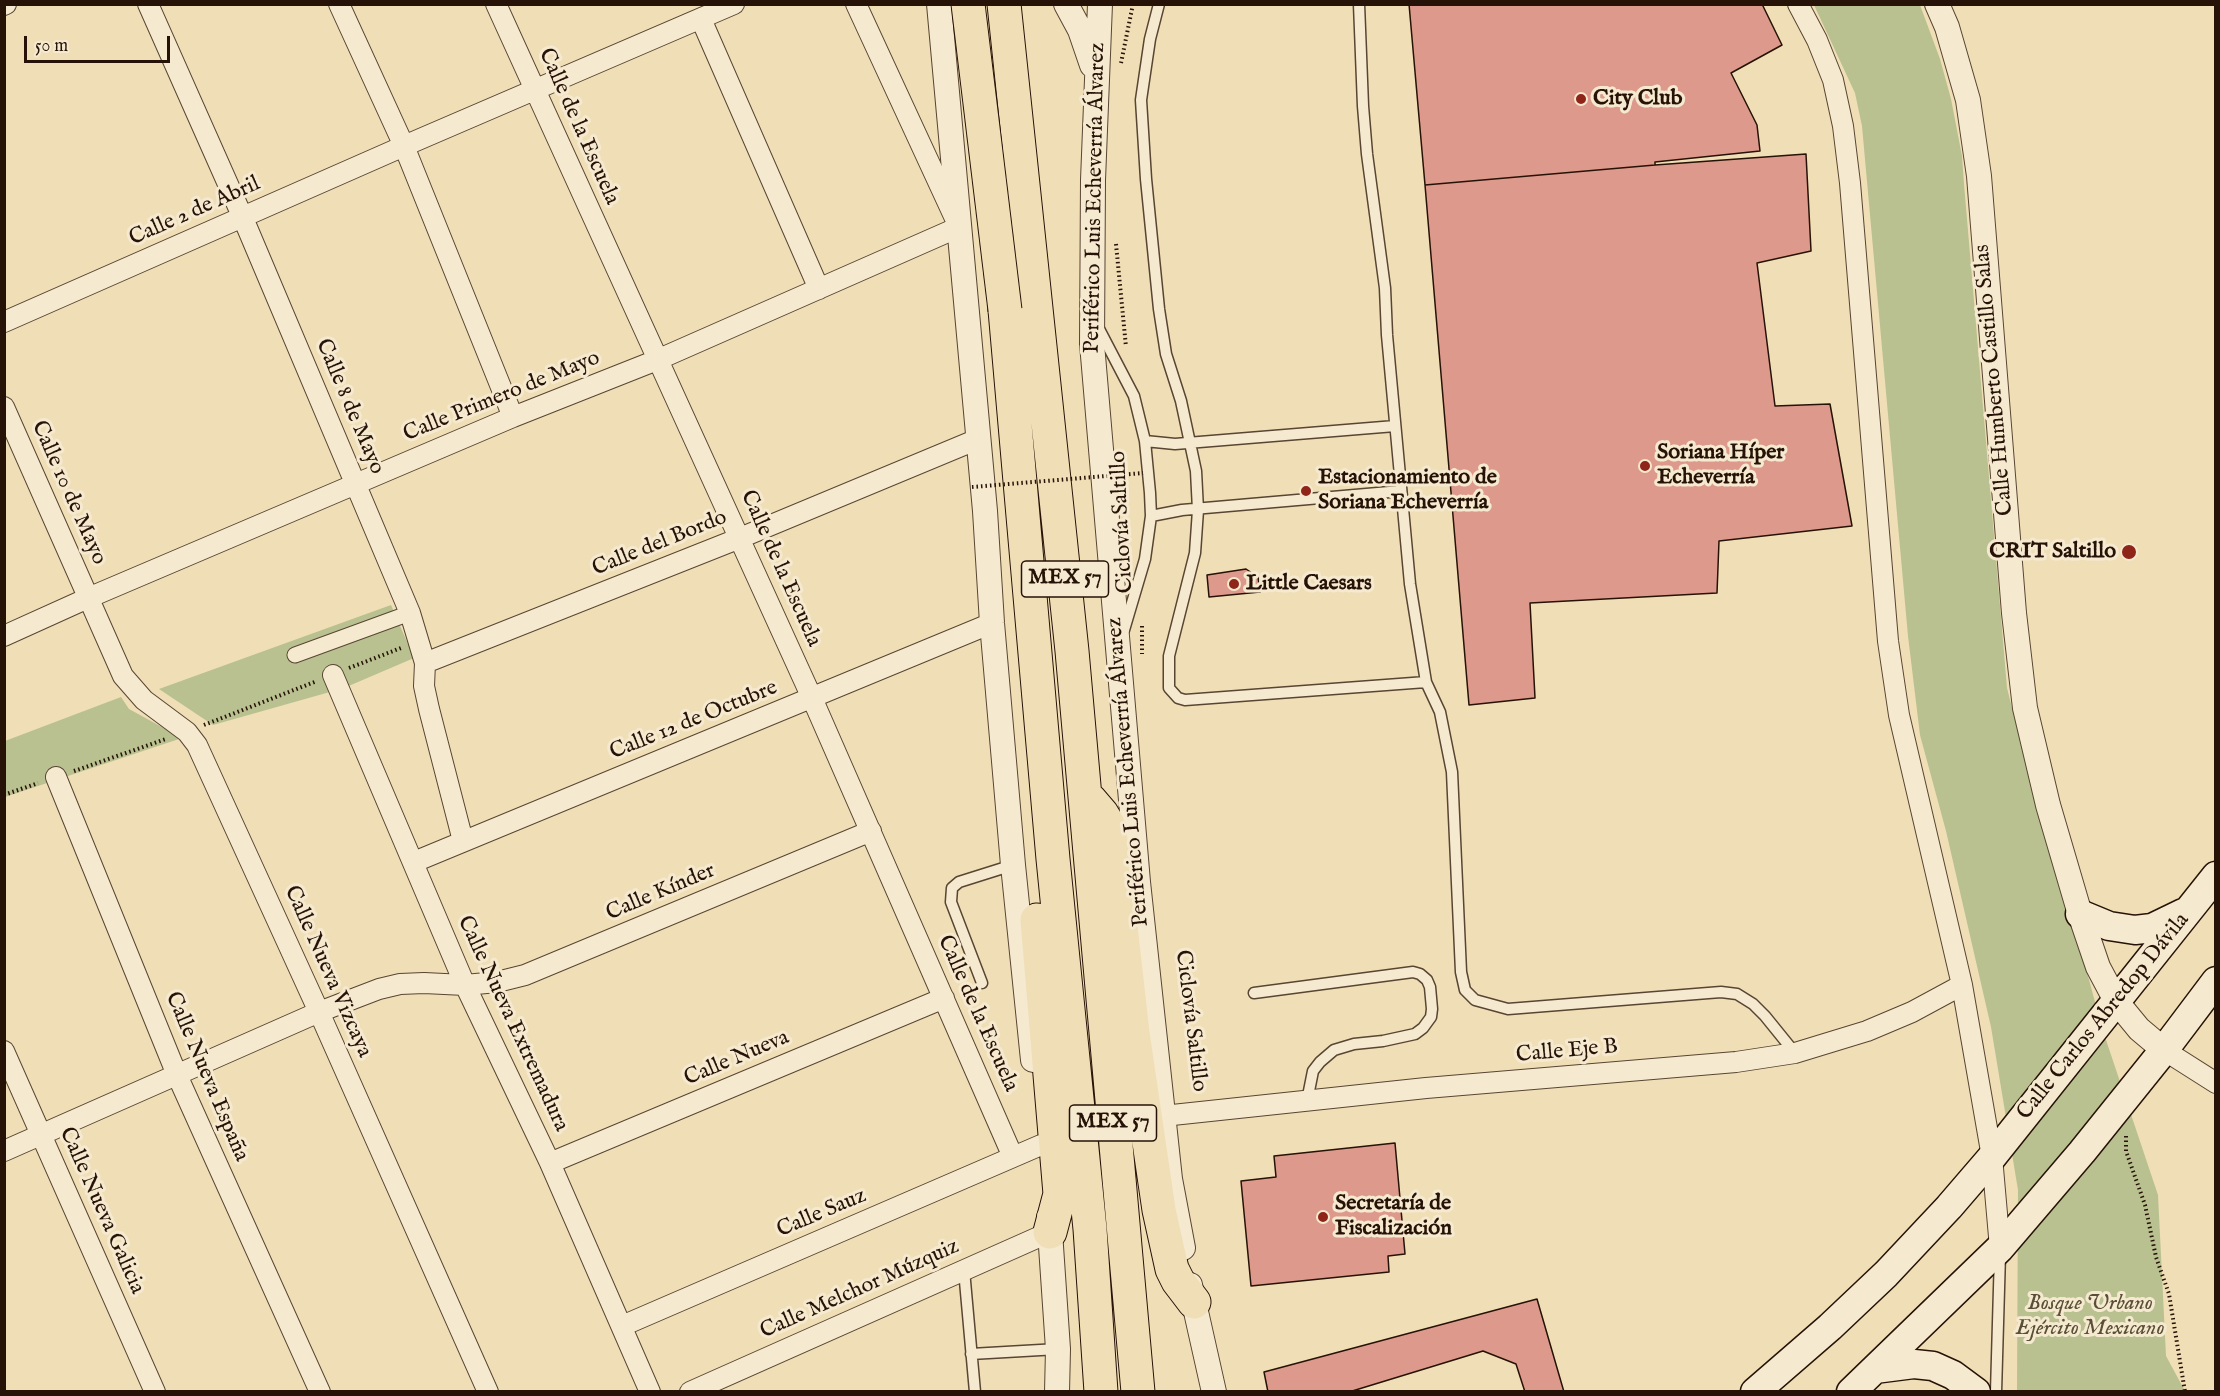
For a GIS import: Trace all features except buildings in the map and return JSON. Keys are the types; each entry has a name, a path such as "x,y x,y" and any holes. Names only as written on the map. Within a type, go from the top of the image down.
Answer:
{"highway":[{"name":"Periférico Luis Echeverría Álvarez","path":"969,4 1020,307 1072,651 1138,1392"},
{"name":"Periférico Luis Echeverría Álvarez","path":"1004,4 1039,695 1090,1229 1101,1392"},
{"path":"1039,695 1024,722 1022,744 1060,1180 1058,1206 1050,1232"},
{"path":"1084,794 1096,806 1108,824 1133,1033 1159,1210 1172,1269 1194,1302"}],"main road":[{"name":"Calle Carlos Abredop Dávila","path":"1755,1392 1830,1327 1886,1274 1949,1207 1992,1157 2216,876"},
{"path":"2080,914 2109,926 2135,930 2152,928 2190,909"},
{"path":"1851,1392 2000,1248 2212,993"},
{"path":"1875,1369 1914,1364 1933,1366 1953,1375 1976,1392"}],"street":[{"name":"Calle 8 de Mayo","path":"148,4 243,218 410,613 425,663 424,686 463,841"},
{"path":"339,4 404,146 513,417"},
{"name":"Calle de la Escuela","path":"496,4 812,698 1013,1157"},
{"name":"Calle 2 de Abril","path":"4,321 734,4"},
{"path":"856,4 959,228"},
{"path":"939,4 947,76 1013,865 1050,1232 1058,1349 1058,1392"},
{"path":"947,76 957,27 969,4"},
{"path":"1066,4 1080,30 1097,78"},
{"path":"1798,4 1817,40 1833,80 1843,126 1851,195 1890,652 1899,715 1962,986 1992,1157 2000,1248"},
{"name":"Calle Humberto Castillo Salas","path":"1937,4 1947,27 1968,100 1979,176 2014,613 2025,708 2048,805 2098,967 2116,1001 2139,1029 2164,1050"},
{"name":"Periférico Luis Echeverría Álvarez","path":"1101,8 1093,180 1091,312 1118,651 1138,882 1170,1179 1214,1392"},
{"path":"701,19 819,289"},
{"name":"Calle Primero de Mayo","path":"4,636 513,417 657,360 959,228"},
{"name":"Calle 10 de Mayo","path":"4,407 88,598"},
{"name":"Calle del Bordo","path":"425,663 740,538 978,439"},
{"name":"Calle Nueva Vizcaya","path":"88,598 123,676 144,700 187,732 197,745 320,1012 488,1392"},
{"path":"295,655 410,613"},
{"name":"Calle 12 de Octubre","path":"414,862 992,623"},
{"name":"Calle Nueva Extremadura","path":"333,675 465,985 549,1163 650,1392"},
{"name":"Calle Nueva España","path":"56,777 177,1075 320,1392"},
{"name":"Calle Kínder","path":"4,1151 320,1012 379,989 424,982 465,985 496,982 525,975 871,831"},
{"name":"Calle Eje B","path":"1163,1116 1426,1088 1736,1062 1794,1053 1867,1031 1912,1012 1962,986"},
{"name":"Calle Nueva","path":"549,1163 944,998"},
{"path":"2164,1050 2216,1083"},
{"name":"Calle Nueva Galicia","path":"4,1051 155,1392"},
{"name":"Calle Sauz","path":"622,1326 1041,1145"},
{"name":"Calle Melchor Múzquiz","path":"690,1392 1050,1232"}],"lane":[{"path":"1159,4 1150,39 1142,90 1142,131 1164,343 1181,401 1196,471 1198,510 1195,553 1169,656 1169,688 1178,698 1185,700 1426,682"},
{"path":"1359,8 1366,142 1385,288 1386,335 1410,584 1426,682 1440,712 1452,772 1461,972 1465,990 1475,1000 1508,1008 1721,992 1737,994 1766,1016 1794,1053"},
{"path":"1091,312 1134,396 1144,441 1150,493 1151,516 1145,559 1118,651"},
{"path":"1144,441 1175,444 1395,426"},
{"path":"1151,516 1401,491"},
{"path":"982,983 951,902 952,888 959,882 1013,865"},
{"path":"1254,993 1413,972 1427,980 1432,1009 1431,1017 1423,1028 1415,1034 1354,1044 1334,1050 1313,1071 1307,1101"},
{"path":"1996,1392 2000,1248"},
{"path":"964,1270 975,1392"},
{"path":"971,1354 1058,1349"}],"path":[{"path":"1120,72 1132,4"},
{"path":"1116,237 1126,352"},
{"name":"Ciclovía Saltillo","path":"1136,465 1137,476"},
{"path":"972,487 1143,473"},
{"name":"Ciclovía Saltillo","path":"1142,623 1142,657"},
{"path":"4,795 187,732 418,640"},
{"path":"2127,1132 2126,1151 2145,1205 2156,1257 2169,1294 2185,1392"}],"green space":[{"name":"Bosque Urbano Ejército Mexicano","path":"1814,5 1920,5 1940,59 1951,99 1962,156 2007,688 2039,815 2102,1028 2158,1195 2166,1356 2185,1391 2017,1391 2018,1190 1991,1027 1946,831 1920,735 1908,636 1862,126 1855,93"},
{"path":"391,605 414,658 344,688 213,725 159,689"},
{"path":"121,697 129,709 182,738 5,797 5,741"}],"place":[{"name":"City Club","path":"1581,99"},
{"name":"Soriana Híper Echeverría","path":"1645,466"},
{"name":"Estacionamiento de Soriana Echeverría","path":"1306,491"},
{"name":"CRIT Saltillo","path":"2129,552"},
{"name":"Little Caesars","path":"1234,584"},
{"name":"Secretaría de Fiscalización","path":"1323,1217"}]}
